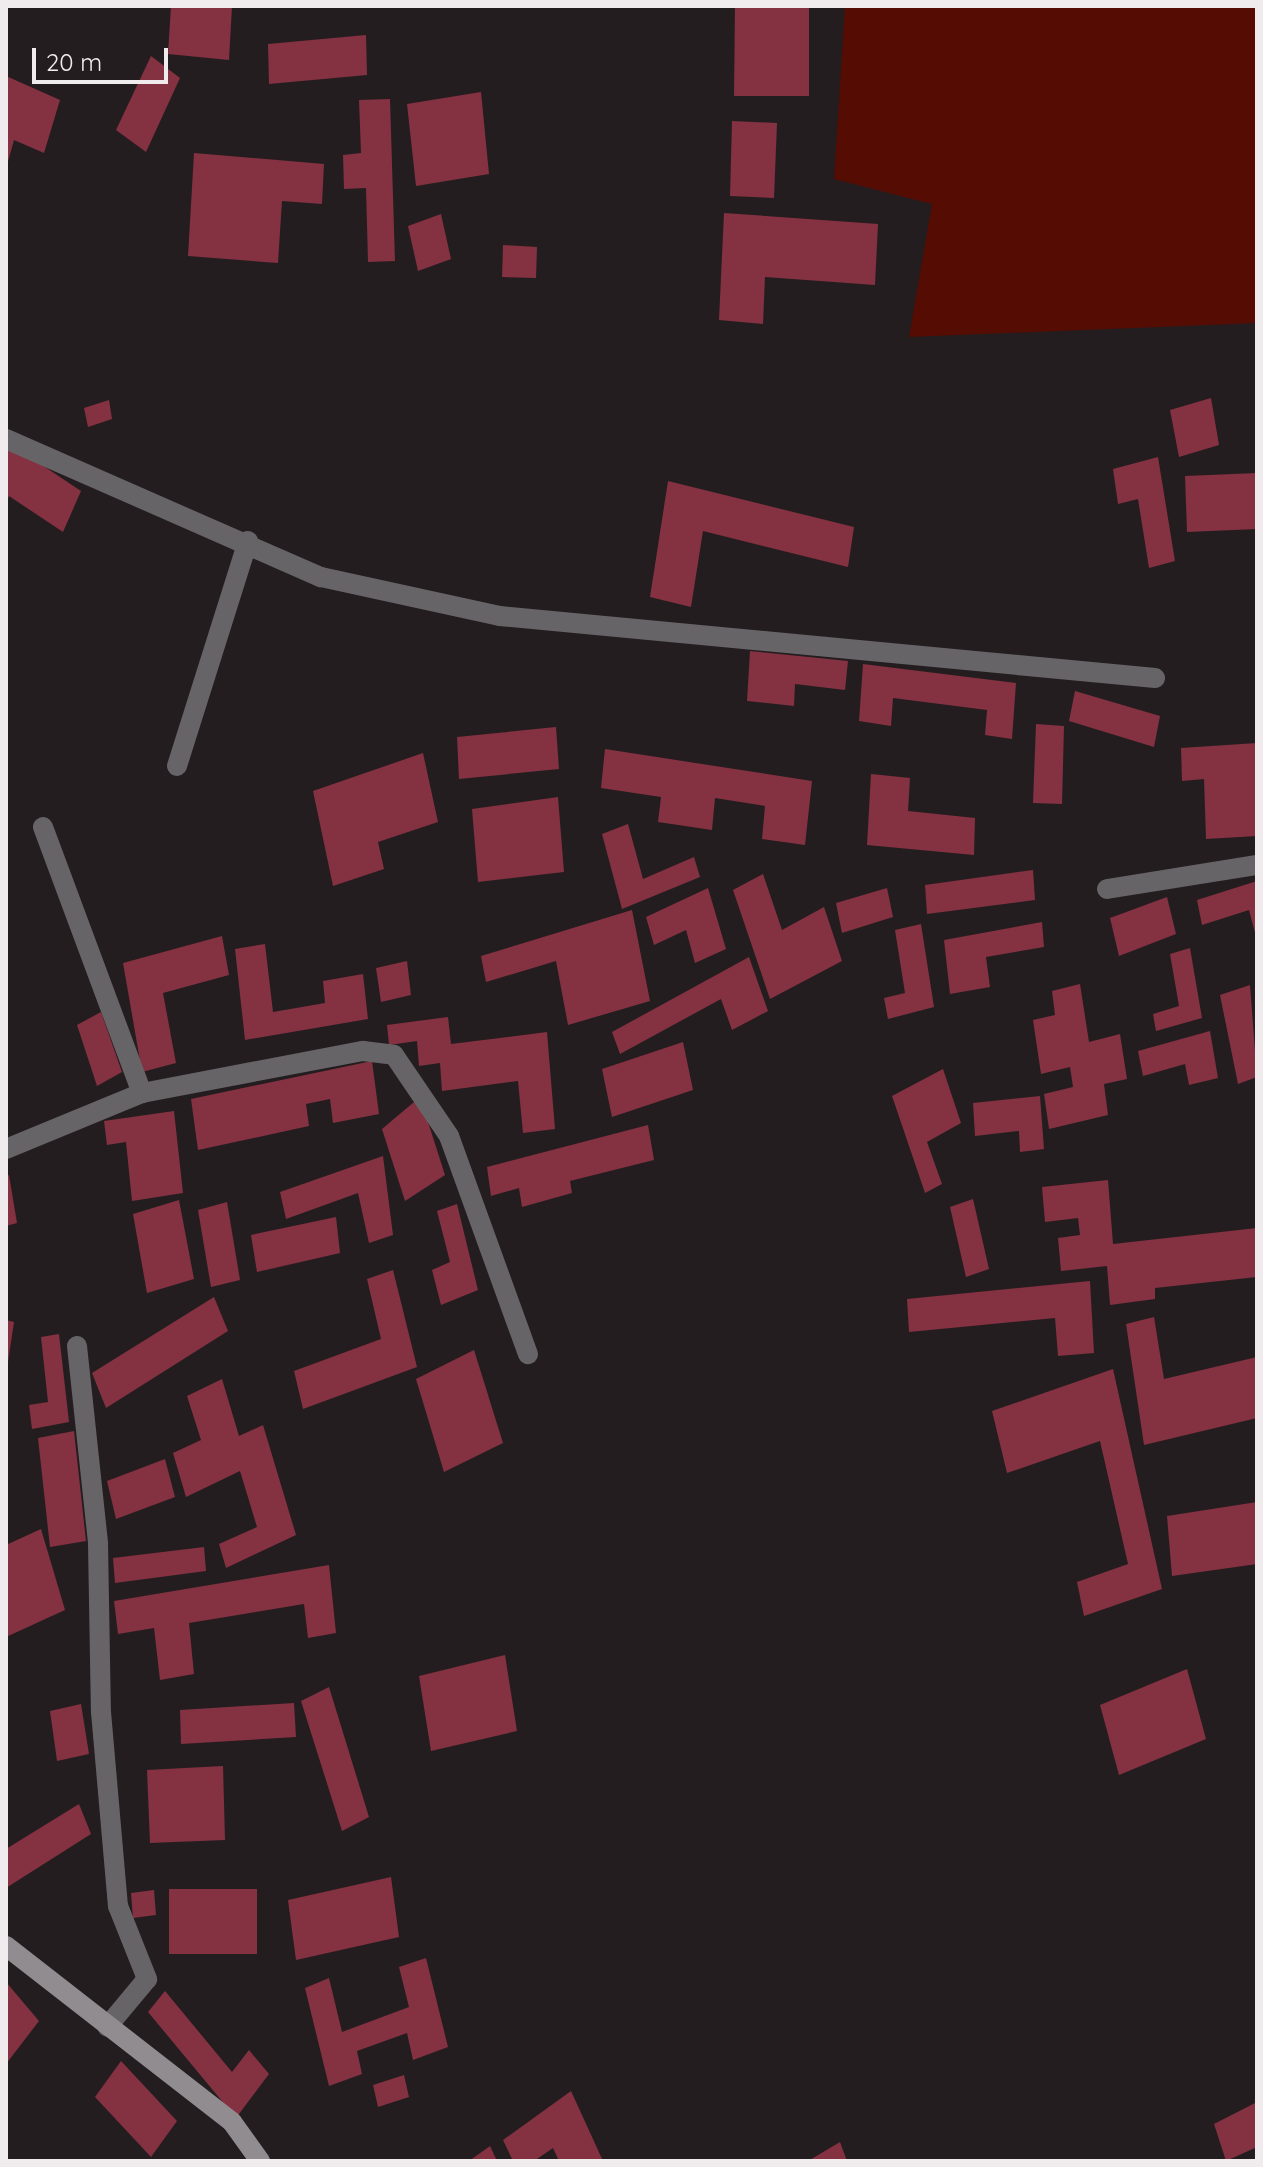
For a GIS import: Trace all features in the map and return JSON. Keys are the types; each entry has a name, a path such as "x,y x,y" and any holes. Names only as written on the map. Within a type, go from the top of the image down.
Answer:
{"street":[{"path":"6,439 248,541 321,577 500,616 1155,678"},
{"path":"177,766 248,541"},
{"path":"43,827 142,1093"},
{"path":"1107,889 1257,865"},
{"path":"6,1149 142,1093 363,1051 394,1055 449,1136 528,1354"},
{"path":"77,1346 98,1544 101,1712 118,1906 147,1979 107,2027"},
{"path":"6,1946 232,2122 260,2161"}],"shaded area":[{"path":"845,6 1257,6 1257,323 909,337 932,204 834,179"}],"building":[{"path":"171,6 232,6 229,60 168,54"},
{"path":"735,6 809,6 809,96 734,96"},
{"path":"366,35 367,75 269,84 268,44"},
{"path":"151,56 180,78 146,152 116,130"},
{"path":"6,76 60,100 44,153 14,140 7,165"},
{"path":"481,92 489,174 416,186 407,104"},
{"path":"390,99 395,261 368,262 366,188 344,189 343,155 361,153 359,100"},
{"path":"732,121 777,123 774,198 730,196"},
{"path":"194,153 324,164 322,204 282,201 278,263 188,256"},
{"path":"724,213 878,224 875,285 765,277 763,324 719,320"},
{"path":"441,214 451,259 418,271 408,226"},
{"path":"503,245 537,247 536,278 502,277"},
{"path":"1211,398 1219,445 1179,457 1170,410"},
{"path":"109,400 112,419 88,427 84,408"},
{"path":"6,441 81,491 63,532 9,496 6,504"},
{"path":"1158,457 1175,561 1149,568 1138,499 1118,504 1113,469"},
{"path":"1257,473 1257,529 1187,532 1185,476"},
{"path":"668,481 854,527 848,567 703,531 691,607 650,597"},
{"path":"750,651 848,661 845,690 795,684 794,706 747,701"},
{"path":"863,664 1016,683 1012,739 985,735 987,710 893,698 891,726 859,721"},
{"path":"1075,691 1160,716 1154,747 1069,721"},
{"path":"1036,724 1064,726 1062,804 1033,803"},
{"path":"556,727 559,769 459,779 457,737"},
{"path":"1257,743 1257,836 1206,839 1204,779 1182,781 1181,748"},
{"path":"605,749 812,781 805,845 762,839 765,806 715,798 712,830 658,822 661,797 601,788"},
{"path":"423,753 438,822 378,842 384,869 333,886 313,791"},
{"path":"871,774 910,778 908,811 975,818 974,855 867,845"},
{"path":"558,797 564,872 478,882 472,809"},
{"path":"628,824 643,879 694,857 700,877 622,909 602,834"},
{"path":"1033,870 1035,900 927,914 925,885"},
{"path":"763,874 782,930 824,907 842,961 770,999 733,890"},
{"path":"1257,881 1257,940 1249,910 1202,925 1197,900"},
{"path":"708,888 726,949 695,963 686,930 654,945 646,917"},
{"path":"887,888 893,917 842,933 836,903"},
{"path":"1167,897 1176,934 1119,956 1110,918"},
{"path":"632,910 650,1001 568,1025 556,961 486,982 481,956"},
{"path":"1042,922 1044,947 986,957 990,987 950,994 944,940"},
{"path":"921,924 934,1007 888,1019 884,998 905,993 895,930"},
{"path":"222,936 229,975 163,993 176,1063 142,1072 123,963"},
{"path":"265,944 273,1012 325,1003 323,981 363,974 368,1019 245,1040 235,949"},
{"path":"1190,948 1202,1018 1156,1031 1153,1014 1179,1006 1170,954"},
{"path":"749,957 768,1011 732,1030 721,999 620,1054 612,1032"},
{"path":"407,961 411,995 381,1002 376,968"},
{"path":"1080,984 1089,1042 1120,1034 1127,1079 1104,1084 1108,1115 1049,1129 1044,1094 1073,1087 1070,1067 1041,1074 1033,1020 1055,1015 1052,991"},
{"path":"1250,985 1257,1077 1238,1084 1220,995"},
{"path":"101,1012 122,1072 97,1086 77,1025"},
{"path":"448,1017 451,1044 547,1032 555,1129 523,1133 518,1081 442,1091 440,1063 419,1066 417,1041 389,1045 387,1025"},
{"path":"1210,1031 1218,1078 1189,1085 1185,1064 1143,1076 1138,1051"},
{"path":"683,1042 693,1090 612,1117 602,1069"},
{"path":"372,1061 379,1114 333,1123 330,1099 306,1104 309,1126 198,1150 191,1099"},
{"path":"943,1069 961,1123 927,1142 942,1184 925,1193 892,1096"},
{"path":"1040,1096 1044,1149 1020,1152 1019,1131 975,1136 973,1103"},
{"path":"420,1097 445,1175 405,1201 382,1129"},
{"path":"174,1111 183,1193 132,1201 126,1142 107,1145 104,1121"},
{"path":"648,1125 654,1160 570,1181 572,1193 522,1207 519,1188 491,1196 487,1167"},
{"path":"383,1156 393,1235 369,1243 358,1193 286,1219 280,1192"},
{"path":"9,1175 17,1223 6,1226 6,1176"},
{"path":"1108,1180 1113,1244 1257,1228 1257,1277 1155,1288 1155,1299 1110,1305 1107,1266 1061,1271 1058,1238 1080,1235 1078,1218 1045,1222 1042,1187"},
{"path":"973,1199 989,1269 966,1277 950,1207"},
{"path":"179,1200 194,1279 147,1293 133,1214"},
{"path":"227,1202 240,1280 211,1287 198,1210"},
{"path":"457,1204 478,1290 441,1305 432,1270 450,1262 437,1211"},
{"path":"336,1217 340,1253 257,1272 251,1235"},
{"path":"393,1270 417,1367 303,1409 294,1371 381,1339 367,1279"},
{"path":"1090,1281 1094,1353 1058,1356 1055,1318 909,1332 907,1299"},
{"path":"214,1297 228,1331 106,1408 92,1373"},
{"path":"1154,1317 1164,1379 1257,1357 1257,1418 1144,1445 1126,1324"},
{"path":"6,1320 14,1322 8,1362 6,1362"},
{"path":"59,1334 69,1422 32,1429 29,1405 48,1402 41,1337"},
{"path":"474,1350 503,1443 444,1472 416,1379"},
{"path":"1113,1369 1162,1589 1084,1616 1077,1582 1128,1564 1100,1441 1007,1473 992,1411"},
{"path":"222,1379 239,1436 263,1425 296,1535 226,1568 219,1544 257,1527 240,1471 186,1497 173,1453 201,1440 187,1396"},
{"path":"74,1431 86,1541 50,1547 38,1438"},
{"path":"165,1459 175,1497 116,1519 107,1481"},
{"path":"1257,1502 1257,1564 1172,1576 1167,1516"},
{"path":"41,1529 65,1610 6,1637 6,1545"},
{"path":"204,1547 206,1571 115,1583 113,1558"},
{"path":"329,1565 336,1633 308,1638 304,1604 189,1623 194,1674 160,1680 154,1628 118,1634 114,1601"},
{"path":"505,1655 517,1731 431,1751 419,1676"},
{"path":"1187,1669 1206,1739 1119,1775 1100,1705"},
{"path":"329,1687 369,1817 342,1831 301,1701"},
{"path":"294,1703 296,1737 181,1744 180,1710"},
{"path":"81,1704 89,1754 57,1761 50,1711"},
{"path":"223,1766 225,1840 150,1843 147,1770"},
{"path":"79,1804 91,1834 6,1888 6,1849"},
{"path":"391,1877 399,1937 296,1960 288,1900"},
{"path":"169,1889 257,1889 257,1954 169,1954"},
{"path":"154,1890 156,1915 133,1918 131,1893"},
{"path":"426,1958 448,2047 413,2060 407,2033 357,2051 362,2074 329,2086 305,1988 329,1978 342,2032 409,2007 399,1967"},
{"path":"6,1982 39,2021 6,2064"},
{"path":"165,1991 232,2072 249,2050 269,2074 236,2118 148,2012"},
{"path":"121,2061 177,2121 151,2157 95,2097"},
{"path":"404,2075 409,2097 378,2107 373,2085"},
{"path":"571,2091 603,2161 559,2161 553,2148 534,2161 513,2161 503,2140"},
{"path":"1257,2102 1257,2147 1226,2161 1214,2124"},
{"path":"840,2142 847,2161 808,2161"},
{"path":"490,2146 497,2161 469,2161"}]}
